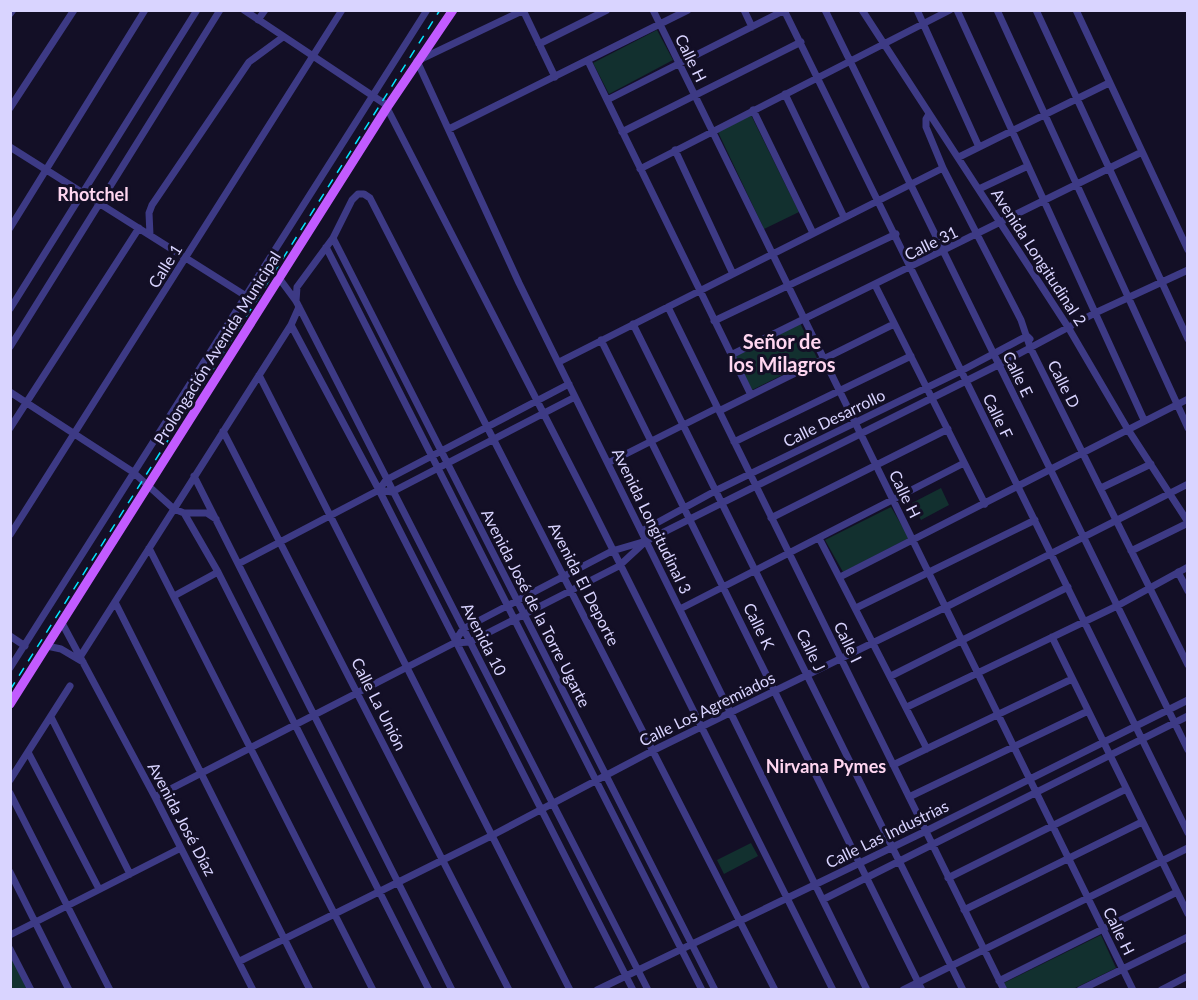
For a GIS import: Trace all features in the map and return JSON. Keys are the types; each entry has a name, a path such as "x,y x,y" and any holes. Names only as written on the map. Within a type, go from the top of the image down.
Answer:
{"main road":[{"name":"Prolongación Avenida Municipal","path":"10,704 386,109 453,10"}],"street":[{"path":"10,108 74,10"},
{"path":"10,228 145,10"},
{"path":"10,309 197,10"},
{"path":"10,347 220,10"},
{"path":"244,10 382,102 788,897 832,990"},
{"path":"258,20 265,10"},
{"name":"Calle 1","path":"10,535 302,76 311,55 342,10"},
{"name":"Prolongación Avenida Municipal","path":"10,668 427,10"},
{"path":"539,44 608,10"},
{"name":"Calle H","path":"653,10 1133,990"},
{"path":"449,129 688,10"},
{"path":"744,10 752,27"},
{"name":"Calle E","path":"825,10 1188,750"},
{"name":"Avenida Longitudinal 2","path":"862,10 883,46 959,157 1068,327 1127,428 1188,523"},
{"path":"917,10 979,147"},
{"path":"640,169 950,10"},
{"path":"957,10 1144,420"},
{"path":"996,10 1188,428"},
{"path":"1036,10 1188,339"},
{"path":"1077,10 1188,250"},
{"path":"417,61 523,11 555,77"},
{"path":"607,100 785,11"},
{"name":"Calle F","path":"785,11 1188,834"},
{"path":"150,235 149,213 152,205 249,62 284,36"},
{"path":"622,132 801,42"},
{"name":"Avenida Longitudinal 3","path":"417,61 519,283 867,990"},
{"path":"588,61 751,395"},
{"path":"959,157 1109,83"},
{"path":"785,94 844,217"},
{"path":"753,110 813,233"},
{"name":"Calle D","path":"930,114 926,119 926,127 943,168 1188,665"},
{"path":"10,147 246,296"},
{"path":"675,150 733,274"},
{"name":"Calle 31","path":"730,355 1142,152"},
{"path":"979,189 1028,166"},
{"path":"559,362 943,168"},
{"name":"Avenida El Deporte","path":"333,238 352,200 358,194 364,194 370,198 775,990"},
{"path":"10,428 139,228"},
{"path":"714,321 896,234"},
{"path":"47,646 82,660 115,602 291,325 298,304 297,287 333,238"},
{"name":"Avenida José de la Torre Ugarte","path":"333,238 715,990"},
{"name":"Avenida José de la Torre Ugarte","path":"326,247 702,990"},
{"name":"Calle Desarrollo","path":"454,643 463,629 612,551 646,541 998,365 1095,313 1188,270"},
{"name":"Avenida 10","path":"279,278 298,304 648,990"},
{"path":"875,285 985,504"},
{"name":"Calle I","path":"668,307 1004,990"},
{"name":"Calle J","path":"633,324 723,501 963,990"},
{"path":"608,463 894,324"},
{"name":"Avenida 10","path":"291,325 379,490 454,643 633,990"},
{"path":"1027,336 1038,344"},
{"name":"Calle Desarrollo","path":"642,531 717,490 928,388 1027,336"},
{"name":"Calle K","path":"601,340 920,986"},
{"path":"734,442 911,357"},
{"path":"259,375 570,990"},
{"path":"240,564 379,490 386,480 569,384"},
{"path":"10,392 133,472 174,509 184,513 207,513 218,521"},
{"path":"379,490 392,492 575,397"},
{"path":"840,576 1083,454 1127,428 1188,399"},
{"path":"771,518 948,429"},
{"name":"Calle La Unión","path":"223,431 509,990"},
{"path":"680,609 964,463"},
{"path":"1101,488 1151,464"},
{"path":"194,476 452,990"},
{"name":"Calle Los Agremiados","path":"240,961 491,836 654,750 874,643 1188,484"},
{"path":"184,513 218,572 429,990"},
{"path":"856,608 1035,520"},
{"path":"1131,550 1188,523"},
{"path":"819,537 927,749"},
{"name":"Calle Desarrollo","path":"155,797 454,643 470,642 619,567 646,541"},
{"path":"149,548 373,990"},
{"path":"906,707 1117,606 1188,567"},
{"path":"174,596 218,572"},
{"path":"1178,572 1188,591"},
{"path":"891,676 1068,587"},
{"path":"115,602 310,990"},
{"name":"Avenida José Díaz","path":"62,623 254,990"},
{"path":"10,636 25,646"},
{"path":"1052,637 1188,914"},
{"path":"893,765 1072,679"},
{"path":"10,780 70,686"},
{"name":"Calle Las Industrias","path":"597,990 1104,744 1188,700"},
{"path":"909,797 1088,711"},
{"name":"Calle Las Industrias","path":"824,899 1188,716"},
{"path":"51,717 129,874"},
{"path":"28,752 99,889"},
{"path":"948,878 1126,789"},
{"path":"10,793 110,990"},
{"path":"964,910 1142,822"},
{"path":"10,935 181,848"},
{"path":"903,990 920,986 984,949 1188,848"},
{"path":"10,872 69,990"},
{"path":"999,981 1177,892"},
{"path":"1080,990 1188,937"},
{"path":"10,949 31,990"},
{"path":"1161,990 1188,976"}],"green space":[{"path":"657,30 673,60 609,94 593,63"},
{"path":"751,115 799,212 764,229 718,132"},
{"path":"800,323 817,358 752,390 734,356"},
{"path":"941,488 949,505 921,520 912,503"},
{"path":"891,507 909,538 843,572 825,540"},
{"path":"751,843 758,856 724,874 717,860"},
{"path":"1101,935 1116,968 1073,989 1007,989 1004,983"},
{"path":"11,953 29,989 11,989"}],"railway":[{"path":"10,690 440,10"}],"district":[{"name":"Rhotchel","path":"93,195"},
{"name":"Señor de los Milagros","path":"782,354"},
{"name":"Nirvana Pymes","path":"826,767"}]}
